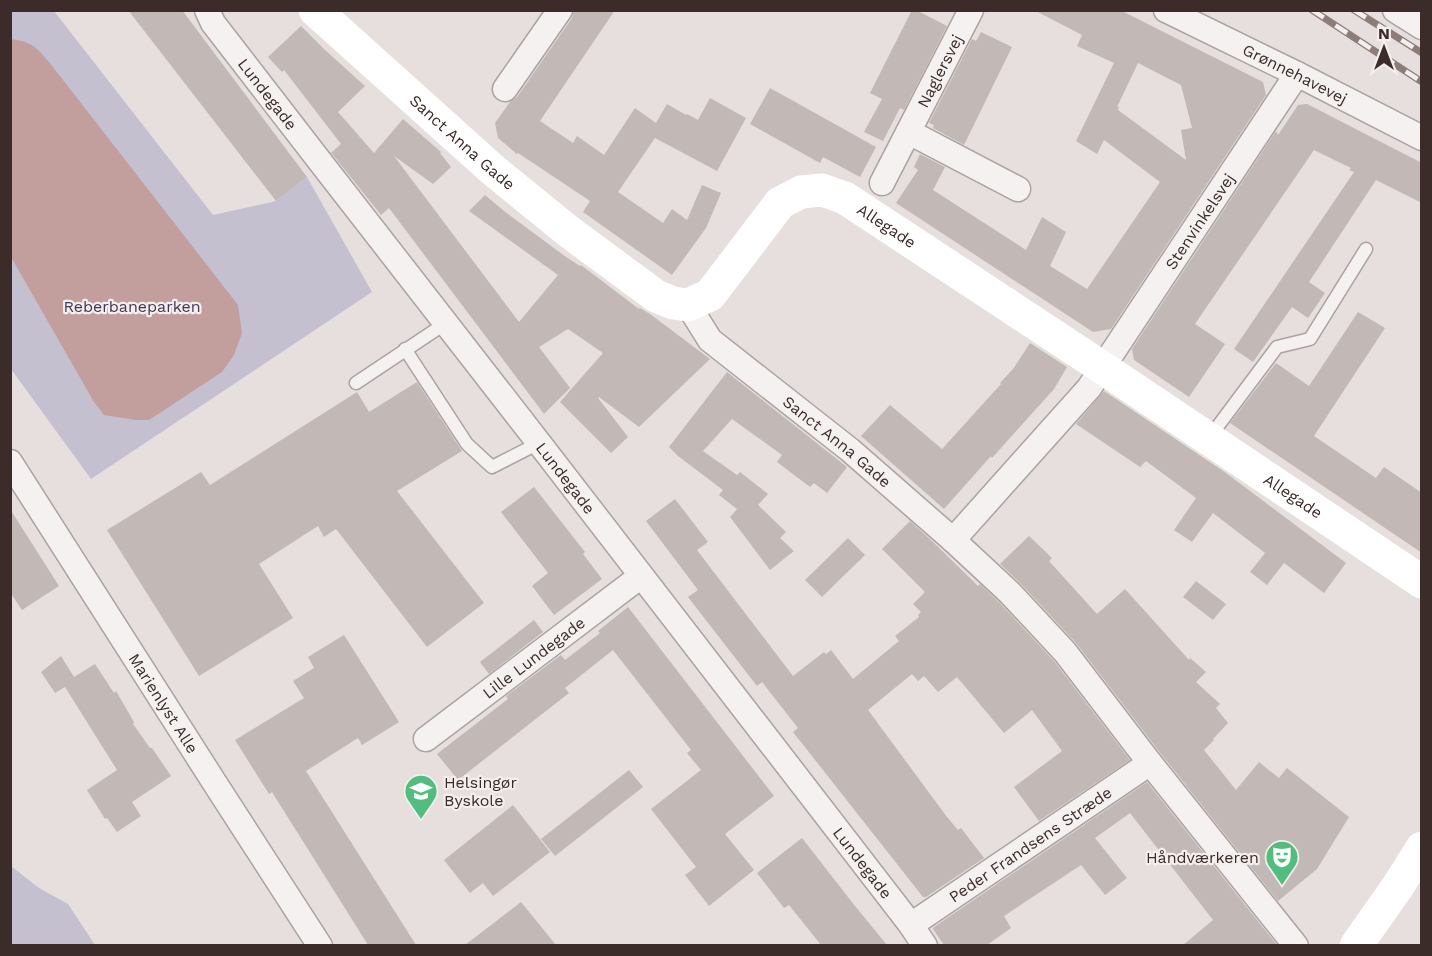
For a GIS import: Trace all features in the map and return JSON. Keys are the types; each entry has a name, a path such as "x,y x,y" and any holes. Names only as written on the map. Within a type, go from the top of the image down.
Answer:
{"main road":[{"name":"Sanct Anna Gade","path":"315,10 494,170 568,231 656,296 673,303 688,304"},
{"name":"Allegade","path":"688,304 710,294 780,203 801,192 822,190 845,198 1422,582"},
{"path":"1356,945 1422,848"}],"street":[{"name":"Lundegade","path":"207,10 213,23 540,442 925,945"},
{"path":"506,88 560,10"},
{"name":"Naglersvej","path":"882,183 971,10"},
{"name":"Grønnehavevej","path":"1166,10 1422,138"},
{"path":"1395,10 1422,27"},
{"name":"Stenvinkelsvej","path":"1103,368 1297,74"},
{"path":"909,132 1018,189"},
{"name":"Sanct Anna Gade","path":"688,304 710,340 850,450 1010,593 1065,652 1150,763 1296,945"},
{"path":"953,540 1089,388 1103,368"},
{"name":"Marienlyst Alle","path":"10,462 320,945"},
{"name":"Lille Lundegade","path":"426,739 641,576"},
{"name":"Peder Frandsens Stræde","path":"911,925 1150,763"}],"lane":[{"path":"1208,439 1277,347 1310,339 1366,249"},
{"path":"356,383 446,323"},
{"path":"405,350 467,444 492,467 540,442"}],"green space":[{"name":"Reberbaneparken","path":"10,11 54,11 213,215 276,201 307,177 372,292 91,479 11,369"},
{"path":"11,866 39,888 68,904 95,945 11,945"}],"shaded area":[{"path":"10,39 33,46 49,62 238,305 242,333 234,355 222,372 149,420 104,415 94,402 11,257"}],"building":[{"path":"128,10 182,10 307,177 276,201"},
{"path":"574,10 615,10 540,121 573,143 577,136 604,155 635,108 656,123 667,104 698,120 710,98 746,118 717,171 655,138 618,192 663,223 672,209 687,220 702,185 721,193 706,228 672,275 583,212 590,201 517,154 498,138 495,123 510,102 517,97 572,18"},
{"path":"912,10 947,26 904,110 900,108 883,141 864,132 882,99 870,93"},
{"path":"1034,10 1120,10 1263,82 1266,95 1111,329 1093,332 896,203 918,170 914,167 920,154 945,167 933,190 1026,250 1042,217 1066,232 1050,266 1087,289 1160,182 1104,140 1097,154 1076,141 1114,63 1077,46 1082,35","holes":["1138,63 1181,85 1192,128 1181,130 1186,160 1117,107"]},
{"path":"301,26 365,86 338,112 374,153 403,119 441,152 451,167 433,184 394,156 519,322 558,275 469,211 485,195 566,257 581,265 710,359 639,427 599,397 628,437 611,453 560,402 603,353 568,329 539,347 570,388 544,414 389,208 381,215 331,153 341,144 284,70 282,72 268,57"},
{"path":"981,32 1012,47 964,145 933,128 934,125 929,123 972,39 976,41"},
{"path":"770,88 876,147 860,177 823,157 820,163 750,124"},
{"path":"1307,104 1422,163 1422,203 1376,180 1309,282 1325,293 1308,318 1292,307 1253,362 1234,349 1354,172 1349,170 1351,168 1314,150 1195,324 1225,344 1189,397 1134,360 1132,349 1276,131 1278,135 1298,105"},
{"path":"1358,312 1385,328 1314,436 1376,478 1384,467 1422,493 1422,553 1230,423 1276,363 1309,386"},
{"path":"1030,343 1067,367 1054,389 944,509 861,436 890,405 942,449 1001,384"},
{"path":"727,372 847,467 827,493 814,483 810,487 777,462 782,455 732,419 703,451 737,475 740,472 768,494 758,505 786,532 780,538 794,551 770,570 730,517 737,509 719,495 723,490 669,447"},
{"path":"417,382 462,451 397,491 484,603 427,647 336,529 324,537 318,526 259,564 293,618 199,676 107,530 201,472 210,485 357,392 369,412"},
{"path":"1104,391 1226,473 1346,563 1324,593 1284,563 1267,585 1250,572 1265,553 1213,513 1192,542 1174,530 1196,498 1146,461 1140,467 1076,424"},
{"path":"534,487 585,552 583,554 602,579 554,615 532,586 548,573 501,512"},
{"path":"675,499 708,542 697,550 793,676 824,652 826,654 831,650 853,679 899,641 895,636 919,617 921,612 913,604 925,592 882,549 910,521 978,586 980,584 1000,603 1054,661 1130,760 1039,821 1014,787 1062,751 1032,710 1004,733 957,677 938,692 924,676 918,681 912,674 868,710 947,817 958,830 961,828 984,858 923,897 793,732 798,728 762,682 757,686 688,597 698,590 646,521"},
{"path":"10,509 59,586 22,610 10,592"},
{"path":"1029,536 1052,558 1049,561 1097,614 1125,589 1189,660 1190,658 1206,672 1196,682 1220,704 1216,708 1228,723 1204,750 1236,790 1259,762 1279,778 1287,768 1349,817 1317,869 1278,901 1076,643 1000,564"},
{"path":"848,538 865,555 822,597 805,580"},
{"path":"1196,581 1226,604 1213,620 1183,597"},
{"path":"628,607 774,796 725,834 754,870 709,906 685,875 696,867 651,809 701,770 687,753 691,750 613,650 565,688 569,693 458,780 437,754 508,699 506,696 561,655 565,660 600,633 598,631"},
{"path":"534,620 543,632 489,674 480,662"},
{"path":"344,635 399,722 362,745 358,738 306,771 416,945 368,945 272,792 269,794 235,740 304,698 293,681 314,668 308,657"},
{"path":"61,656 74,677 95,664 114,693 116,691 134,722 133,724 171,776 132,802 141,816 117,832 107,818 105,819 87,790 117,770 65,687 55,693 41,672"},
{"path":"629,770 643,787 555,856 541,839"},
{"path":"1147,782 1277,945 1183,945 1213,920 1130,813 1095,838 1127,878 1105,895 1081,865 1004,916 1011,928 987,945 944,945 933,929 934,927"},
{"path":"513,805 550,852 493,896 483,883 470,893 444,860"},
{"path":"802,838 887,945 821,945 789,905 784,908 757,873"},
{"path":"521,902 556,945 465,945"}],"railway":[{"path":"1312,10 1422,82"},
{"path":"1354,10 1422,53"}],"place":[{"name":"Helsingør Byskole","path":"421,820"},
{"name":"Håndværkeren","path":"1282,886"}]}
